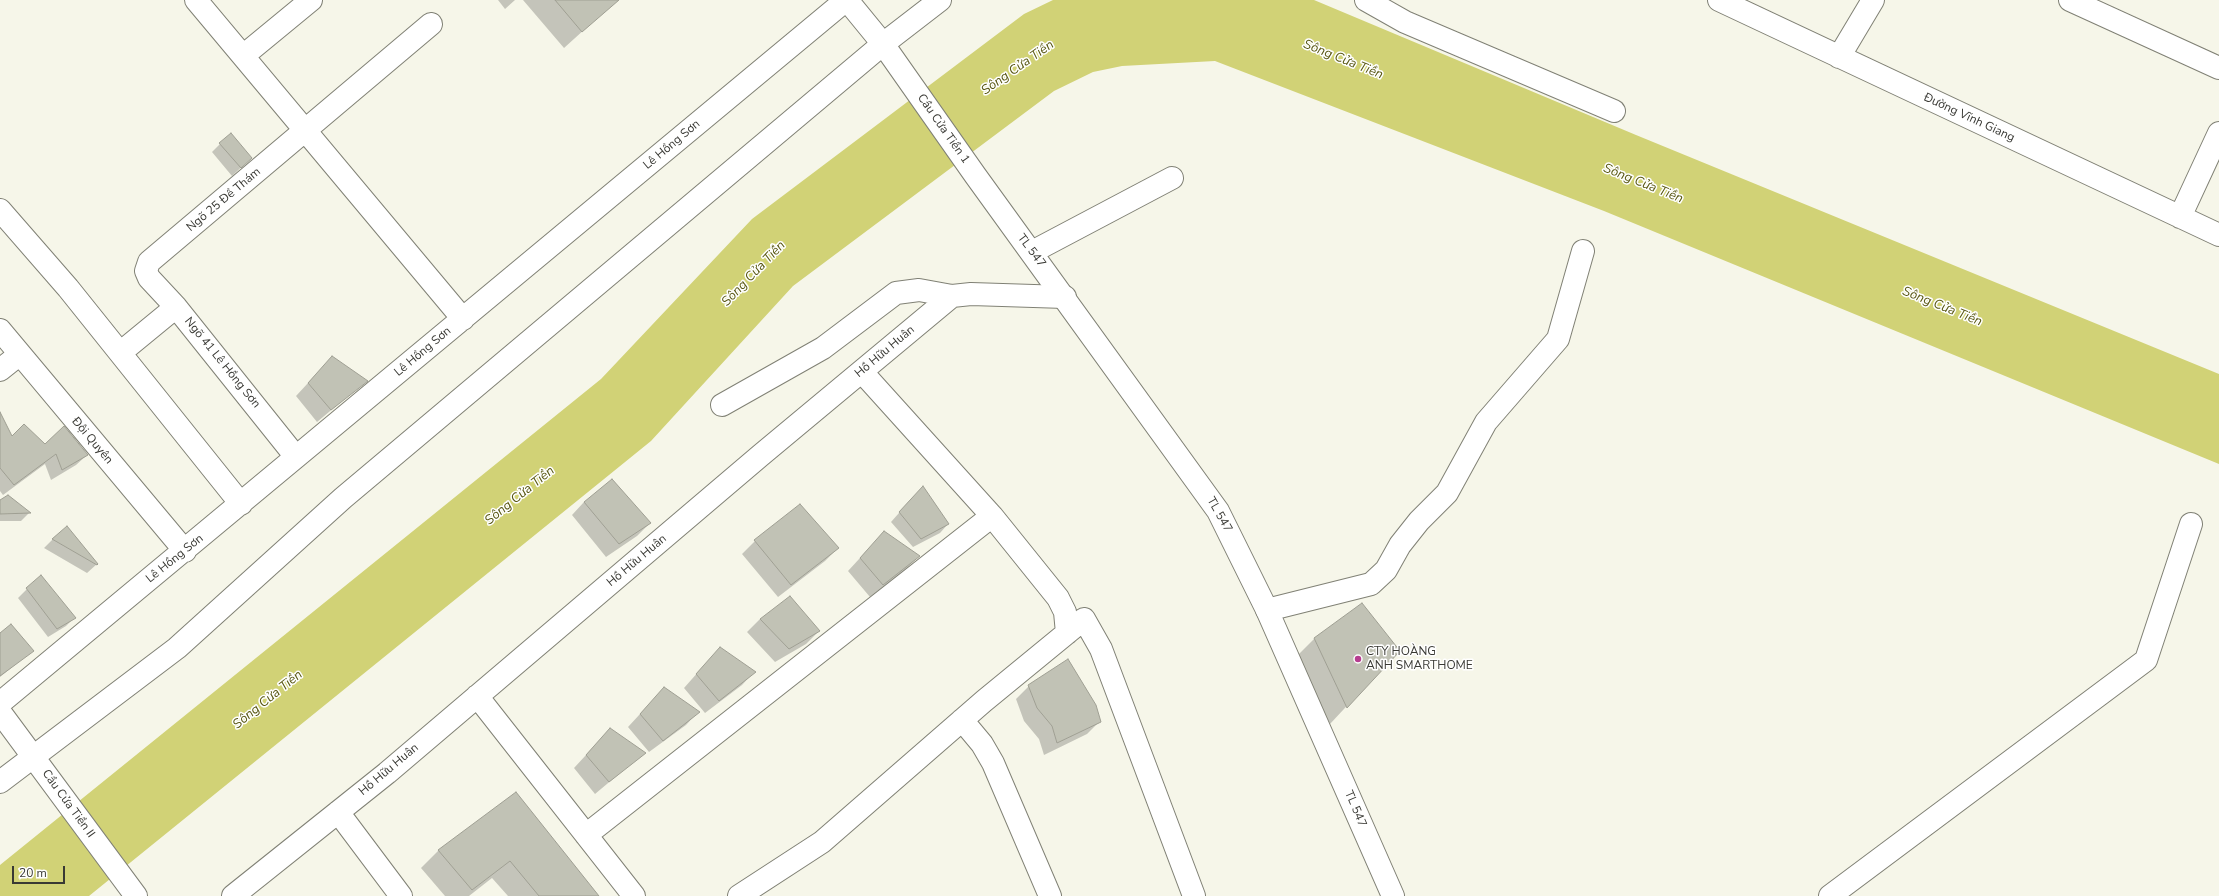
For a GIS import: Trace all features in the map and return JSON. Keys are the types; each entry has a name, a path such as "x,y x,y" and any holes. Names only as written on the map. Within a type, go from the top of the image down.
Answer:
{"street":[{"path":"196,0 463,318"},
{"path":"243,56 310,0"},
{"path":"847,0 883,44"},
{"name":"Lê Hồng Sơn","path":"0,703 847,0"},
{"path":"0,782 39,764 177,648 343,498 883,44 940,0"},
{"path":"1366,0 1405,22 1614,111"},
{"name":"Đường Vĩnh Giang","path":"1718,0 2219,235"},
{"path":"1839,57 1873,0"},
{"path":"2070,0 2219,68"},
{"name":"Ngõ 25 Đề Thám","path":"146,271 148,262 306,131 431,24"},
{"name":"Cầu Cửa Tiền 1","path":"883,44 975,175"},
{"path":"2180,217 2219,133"},
{"name":"TL 547","path":"975,175 1065,297 1218,511 1267,610 1393,896"},
{"path":"1032,252 1172,178"},
{"path":"0,210 68,288 241,504"},
{"path":"1267,610 1372,584 1386,570 1400,545 1419,521 1447,493 1486,422 1558,339 1583,250"},
{"name":"Ngõ 41 Lê Hồng Sơn","path":"146,271 149,278 176,306 296,457"},
{"path":"722,405 823,348 896,293 919,290 952,296 971,294 1065,297"},
{"name":"Hồ Hữu Huân","path":"233,896 338,812 952,296"},
{"path":"120,353 176,306"},
{"name":"Đội Quyên","path":"0,330 185,551"},
{"path":"0,370 20,354"},
{"path":"862,372 992,516 1058,598 1065,612 1066,633"},
{"path":"586,835 992,516"},
{"path":"1830,896 2146,660 2191,524"},
{"path":"739,896 822,842 962,720 1084,619 1101,649 1194,896"},
{"path":"477,696 634,896"},
{"name":"Cầu Cửa Tiền II","path":"0,712 136,896"},
{"path":"962,720 982,744 993,763 1050,896"},
{"path":"338,812 401,896"}],"water":[{"name":"Sông Cửa Tiền","path":"1053,0 1314,0 1636,135 2219,374 2219,464 1604,211 1215,61 1122,66 1093,72 1054,91 793,286 651,441 89,896 0,896 0,865 601,379 752,219 1024,14"}],"building":[{"path":"555,0 619,0 582,32"},
{"path":"231,133 252,158 241,168 219,143"},
{"path":"332,356 368,381 331,410 308,383"},
{"path":"0,412 12,436 24,424 45,444 64,426 88,455 62,470 56,454 14,485 0,468"},
{"path":"612,479 651,523 619,544 584,502"},
{"path":"923,486 949,524 921,539 899,512"},
{"path":"8,495 31,513 0,514 0,500"},
{"path":"800,504 839,548 791,585 754,540"},
{"path":"67,526 98,564 97,565 52,539"},
{"path":"884,531 920,556 883,585 860,558"},
{"path":"41,575 76,618 57,629 26,588"},
{"path":"790,596 820,631 789,649 760,619"},
{"name":"CTY HOÀNG ANH SMARTHOME","path":"1362,603 1400,651 1347,708 1314,638"},
{"path":"11,624 34,651 0,676 0,633"},
{"path":"720,647 756,672 719,701 696,674"},
{"path":"1068,659 1096,705 1101,722 1057,743 1052,726 1037,708 1028,685"},
{"path":"664,687 700,712 663,741 640,714"},
{"path":"610,728 646,753 609,782 586,755"},
{"path":"516,792 599,896 539,896 510,861 472,890 438,850"}],"place":[{"name":"CTY HOÀNG ANH SMARTHOME","path":"1358,659"}]}
